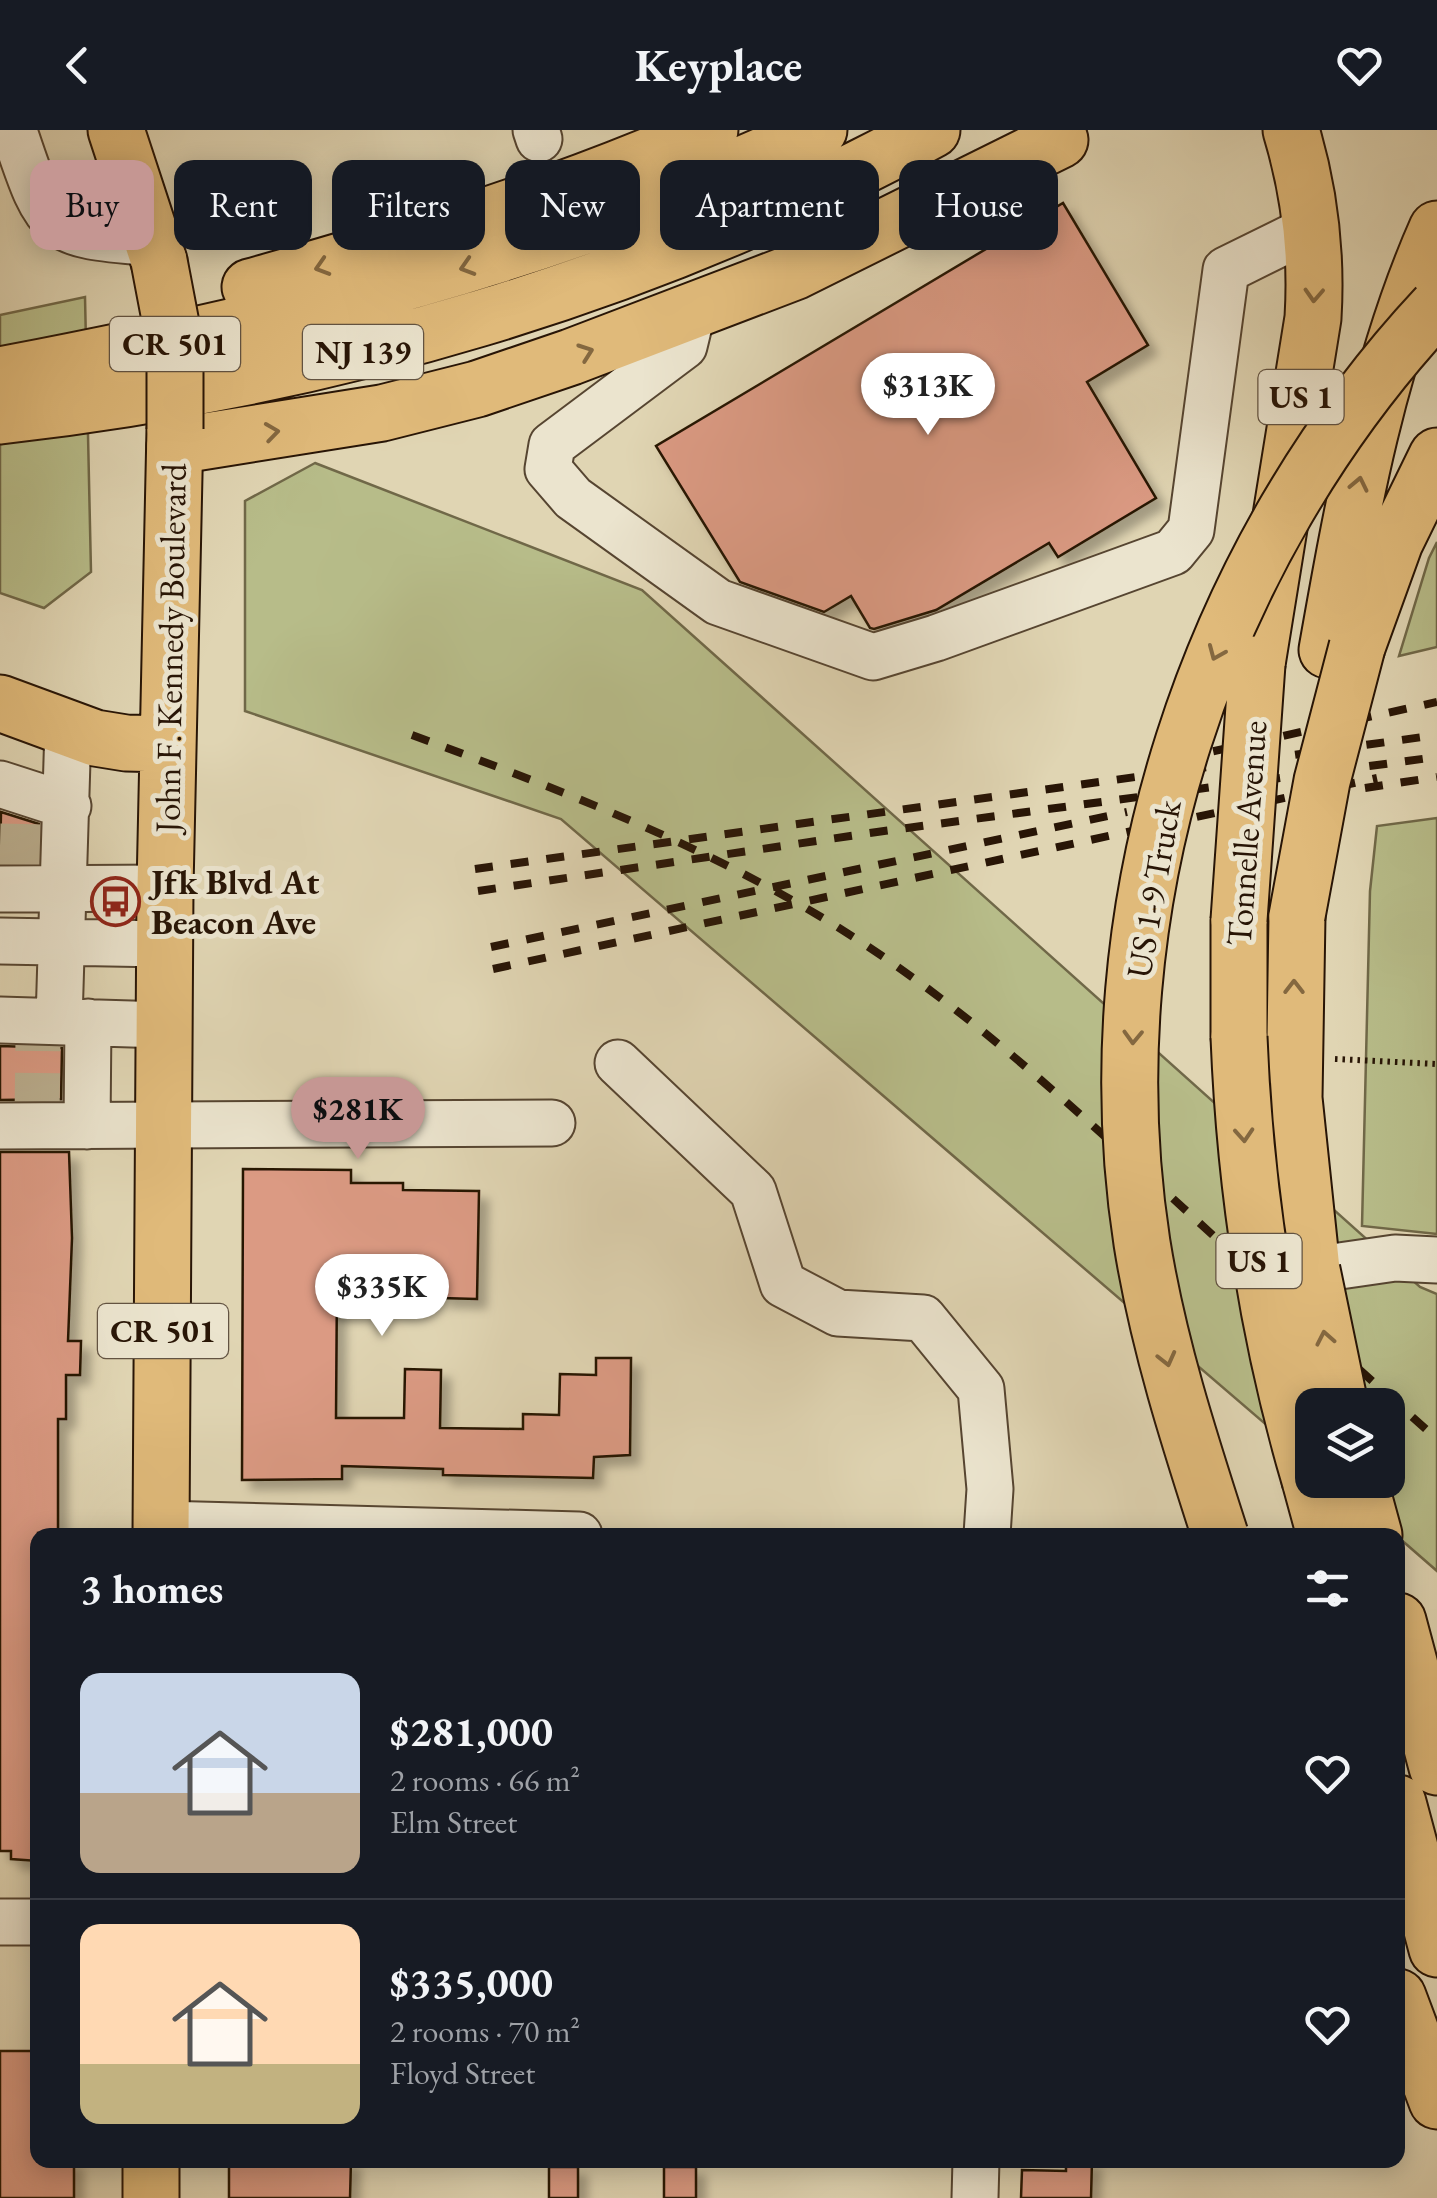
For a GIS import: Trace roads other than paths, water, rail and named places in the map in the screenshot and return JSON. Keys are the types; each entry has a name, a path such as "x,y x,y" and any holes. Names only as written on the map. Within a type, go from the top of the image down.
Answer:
{"main road":[{"name":"John F. Kennedy Boulevard","path":"116,130 156,252 175,345 164,888 161,1528"},
{"name":"NJ 139","path":"0,352 246,288 431,234 585,181 710,130"},
{"path":"0,375 280,317 448,273 622,214 819,130"},
{"name":"NJ 139","path":"877,160 932,130"},
{"path":"878,160 941,130"},
{"name":"Tonnelle Avenue","path":"1292,130 1313,227 1313,318 1257,664 1239,920 1239,1038 1246,1159 1259,1264 1284,1383 1295,1404"},
{"path":"661,255 750,246 851,222 1074,135"},
{"path":"175,437 345,421 437,400 571,357 794,272 1074,135"},
{"name":"US 1","path":"1342,648 1362,468 1395,347 1437,230"},
{"name":"NJ 139","path":"0,416 164,394 357,353 450,328 673,250"},
{"name":"US 1-9 Truck","path":"1218,1528 1171,1375 1140,1224 1132,1133 1132,1042 1147,886 1176,762 1215,652 1241,596 1300,488 1334,436 1369,386 1437,308"},
{"path":"1342,648 1437,456"},
{"name":"Tonnelle Avenue","path":"1336,1388 1312,1270 1298,1148 1294,1058 1296,916 1342,648"},
{"path":"0,703 110,741 167,744"},
{"name":"Tonnelle Avenue","path":"1326,1528 1331,1498"},
{"name":"Tonnelle Avenue","path":"1347,1498 1369,1528"},
{"path":"1405,1646 1437,1767"},
{"path":"1405,1829 1437,1949"},
{"path":"1405,2016 1437,2101"},
{"path":"151,2168 151,2198"}],"street":[{"path":"11,176 68,230 156,252"},
{"path":"692,313 684,346 552,445 548,469 572,498 718,602 873,658 1172,552 1191,530 1226,270 1313,227"},
{"path":"68,728 61,847 62,942 45,1025 87,1126"},
{"path":"0,784 61,847 164,888"},
{"path":"0,888 61,847"},
{"path":"0,941 164,944"},
{"path":"45,1025 164,1025"},
{"path":"618,1063 754,1191 783,1284 838,1314 923,1318 981,1389 990,1489 987,1528"},
{"path":"24,1123 552,1123"},
{"path":"1312,1270 1370,1260 1428,1259"},
{"path":"0,1922 30,1922"},
{"path":"976,2168 976,2198"}],"tunnel":[{"path":"0,846 44,847"},
{"path":"37,1118 38,1039"}],"railway":[{"path":"1178,759 1437,702"},
{"path":"412,735 584,801 696,851 805,908 898,967 1049,1087 1437,1439"},
{"path":"475,869 1437,735"},
{"path":"478,891 877,832 1437,757"},
{"path":"1365,788 1437,777"},
{"path":"493,969 1377,778"},
{"path":"491,947 1127,812"}],"place":[{"name":"Jfk Blvd At Beacon Ave","path":"116,901"}]}
